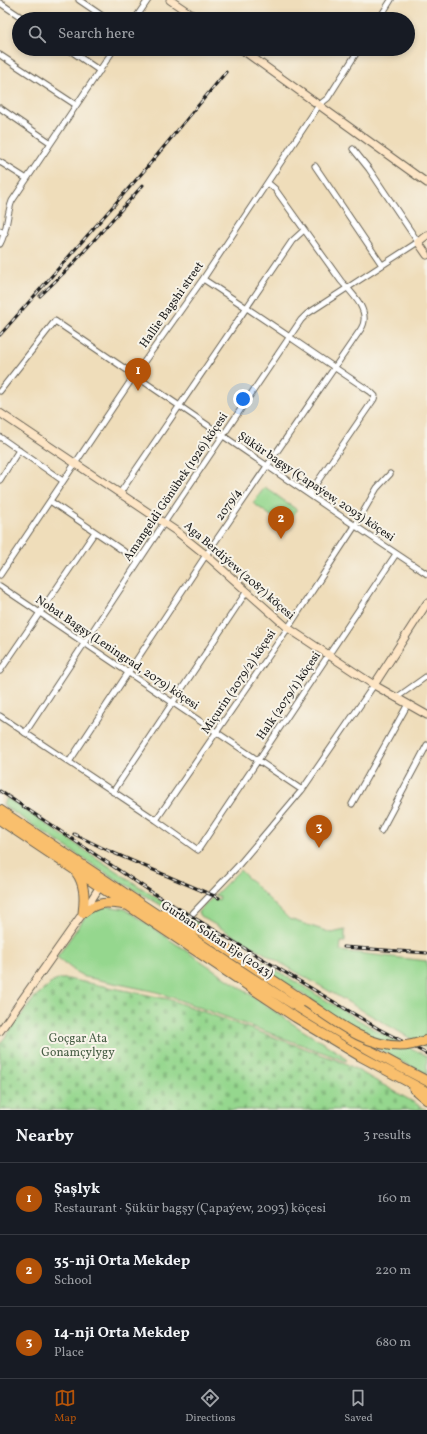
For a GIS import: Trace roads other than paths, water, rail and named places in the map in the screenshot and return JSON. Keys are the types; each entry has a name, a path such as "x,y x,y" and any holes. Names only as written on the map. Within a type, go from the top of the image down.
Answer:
{"highway":[{"name":"Gurban Soltan Eje (2043)","path":"0,810 101,883 128,905 296,1017 360,1056 427,1092"},
{"name":"Gurban Soltan Eje (2043)","path":"0,820 74,869 101,883 117,889 301,1010 427,1081"},
{"path":"74,869 80,877 84,891 83,912"},
{"path":"117,889 202,933 361,1037 374,1042 400,1046 416,1044 427,1040"},
{"name":"Gurban Soltan Eje (2043)","path":"83,912 92,906 102,903 128,905"},
{"path":"404,1080 427,1100"}],"street":[{"path":"79,0 97,12"},
{"path":"140,12 148,0"},
{"path":"170,0 188,12"},
{"path":"383,12 391,0"},
{"path":"0,3 14,12"},
{"path":"0,55 76,106"},
{"path":"78,56 100,71"},
{"path":"0,244 5,234 12,201 110,56"},
{"path":"251,56 427,183"},
{"name":"Hallie Bagshi street","path":"0,575 134,376 203,279 319,105 328,98 355,56"},
{"path":"0,108 50,143"},
{"path":"353,149 369,169 427,255"},
{"path":"0,162 27,179"},
{"path":"315,166 382,264"},
{"path":"268,183 275,189 347,288"},
{"path":"120,493 292,241 304,230"},
{"path":"0,231 5,234"},
{"name":"Amangeldi Gönübek (1926) köçesi","path":"25,733 138,561 304,317 427,235"},
{"path":"203,279 247,307 290,338 371,392 374,396 374,399 310,494"},
{"name":"2079/4","path":"69,762 206,555 361,329 365,321 364,314 353,293 347,288"},
{"name":"Şükür bagşy (Çapaýew, 2093) köçesi","path":"0,391 55,321 427,574"},
{"name":"Aga Berdiýew (2087) köçesi","path":"0,413 164,523 206,555 288,628 328,656 374,685 427,715"},
{"path":"0,437 63,481"},
{"path":"0,480 20,450"},
{"name":"Miçurin (2079/2) köçesi","path":"156,820 288,628 355,526 377,488 390,474"},
{"path":"50,501 138,561"},
{"path":"0,671 95,532"},
{"name":"Halk (2079/1) köçesi","path":"156,820 198,850 396,554"},
{"name":"Nobat Bagşy (Leningrad, 2079) köçesi","path":"0,586 302,790"},
{"path":"113,792 247,591"},
{"path":"193,912 237,867 302,790 374,685 427,603"},
{"path":"396,698 427,676"},
{"path":"352,804 408,704"},
{"path":"0,716 156,820"},
{"path":"381,831 427,745"},
{"path":"0,1031 83,912 101,883"}],"railway":[{"path":"0,335 143,172 226,72"},
{"path":"40,296 71,266 143,185"},
{"path":"0,791 153,893 379,1029 427,1054"},
{"path":"74,834 109,851 219,898"},
{"path":"344,947 427,953"}],"place":[{"name":"Şaşlyk","path":"138,391"},
{"name":"35-nji Orta Mekdep","path":"281,539"},
{"name":"14-nji Orta Mekdep","path":"319,848"}],"park label":[{"name":"Goçgar Ata Gonamçylygy","path":"78,1046"}]}
